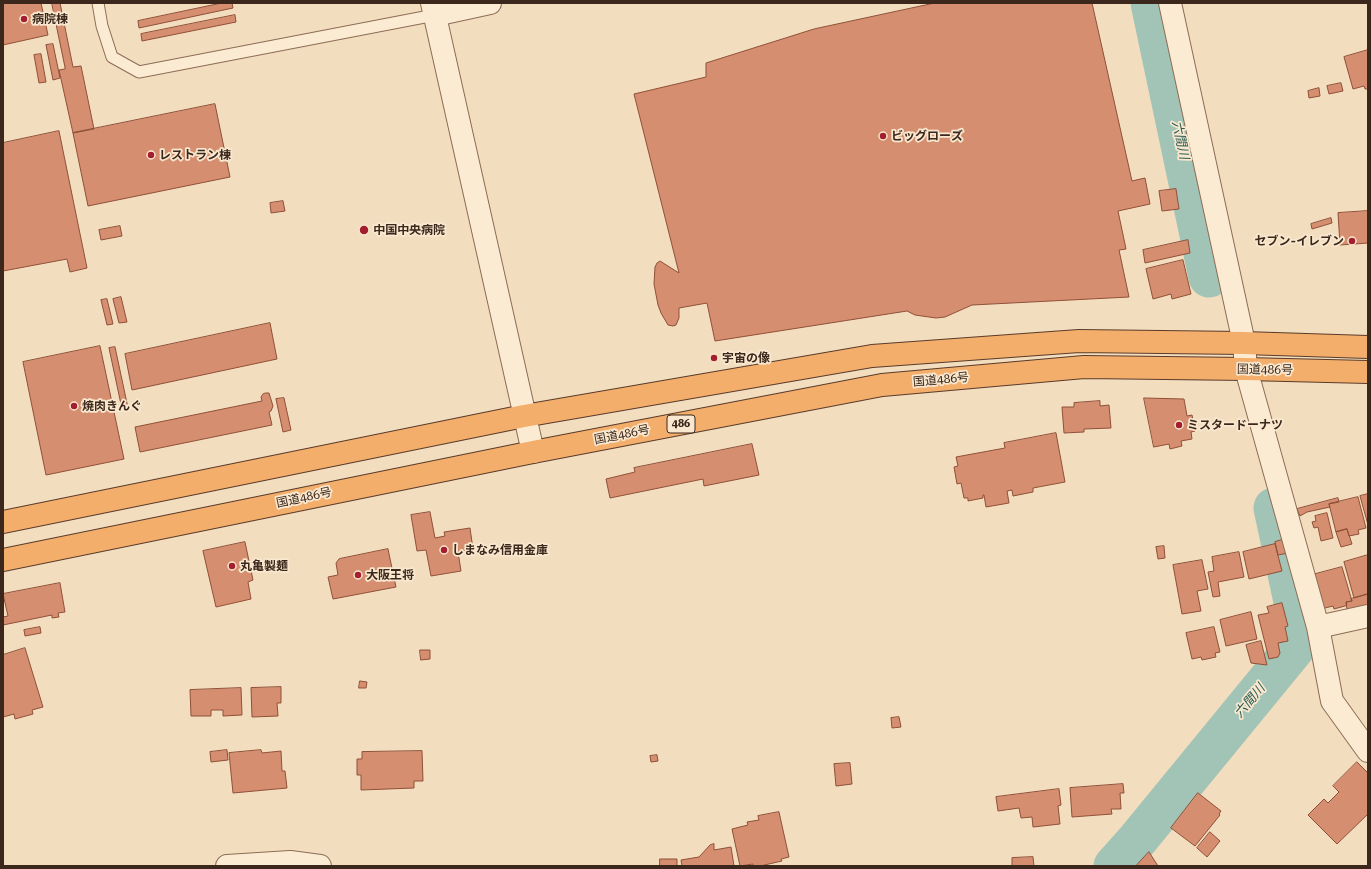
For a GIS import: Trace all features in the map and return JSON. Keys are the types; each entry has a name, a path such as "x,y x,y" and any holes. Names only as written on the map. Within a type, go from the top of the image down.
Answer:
{"highway":[{"path":"3,522 524,416 872,356 1079,341 1244,343 1368,347"},
{"name":"国道486号","path":"3,560 533,452 882,385 1084,367 1368,372"}],"street":[{"path":"490,3 433,9 533,452"},
{"path":"1170,3 1244,343 1246,369 1318,627 1332,701 1368,751"},
{"path":"1318,627 1368,616"},
{"path":"227,866 290,862 320,866"}],"lane":[{"path":"98,3 102,26 112,57 140,72 433,9"}],"building":[{"name":"病院棟","path":"3,3 41,3 48,35 3,45"},
{"path":"52,3 60,3 73,67 81,66 94,129 73,133 59,70 65,69"},
{"path":"222,3 232,3 233,8 139,28 138,21"},
{"name":"ビッグローズ","path":"935,3 1092,3 1132,181 1145,178 1150,204 1118,211 1126,249 1119,250 1129,297 972,305 945,317 936,318 915,315 907,311 715,341 707,303 679,308 679,318 676,325 668,325 658,305 654,284 655,267 660,261 679,273 634,94 706,77 706,63 814,29"},
{"path":"235,15 236,22 142,41 141,34"},
{"path":"53,44 60,78 53,80 46,45"},
{"path":"1368,50 1368,89 1365,89 1364,86 1353,89 1344,57"},
{"path":"41,54 46,82 39,83 34,55"},
{"path":"1341,83 1343,91 1329,94 1327,86"},
{"path":"1319,88 1320,96 1309,98 1308,91"},
{"name":"レストラン棟","path":"215,104 230,177 88,206 73,133"},
{"path":"59,131 87,268 70,272 67,259 3,271 3,143"},
{"path":"1176,189 1179,209 1162,211 1159,191"},
{"path":"283,201 285,211 271,213 270,203"},
{"path":"1368,211 1368,243 1340,245 1338,213"},
{"path":"1331,218 1332,223 1312,229 1311,224"},
{"path":"120,226 122,236 101,240 99,230"},
{"path":"1188,240 1190,253 1145,263 1143,250"},
{"path":"1183,260 1191,294 1172,299 1171,294 1153,299 1146,269"},
{"path":"121,297 127,322 119,323 113,299"},
{"path":"107,299 113,324 107,325 101,300"},
{"path":"270,323 277,359 132,390 125,354"},
{"path":"100,346 124,459 46,475 23,362"},
{"path":"115,347 128,408 122,409 109,348"},
{"path":"266,393 269,393 273,406 269,412 272,425 140,452 135,427 262,401 261,397"},
{"path":"284,398 291,430 283,432 276,399"},
{"path":"1144,398 1184,399 1187,416 1192,415 1195,431 1191,432 1192,439 1181,441 1182,446 1170,449 1169,444 1154,447"},
{"path":"1100,401 1100,406 1109,405 1111,428 1084,429 1084,432 1064,433 1062,407 1074,407 1074,403"},
{"path":"1056,433 1065,482 1033,488 1033,492 1013,496 1012,490 1007,491 1009,503 986,507 984,495 983,498 968,501 968,498 964,498 961,483 957,484 954,467 958,466 956,457 1005,448 1004,443"},
{"path":"752,444 759,475 704,486 703,479 610,498 606,479 635,472 634,468"},
{"path":"1368,494 1368,525 1360,496"},
{"path":"1358,497 1366,528 1358,530 1359,534 1349,536 1347,529 1336,532 1329,504"},
{"path":"1338,498 1339,502 1329,504 1330,507 1307,512 1300,516 1297,509"},
{"path":"430,512 435,538 445,536 444,532 470,528 473,549 458,552 461,571 431,576 426,550 417,551 411,515"},
{"path":"1327,513 1333,538 1321,541 1318,527 1314,528 1312,522 1316,521 1315,516"},
{"path":"1347,529 1352,544 1341,547 1336,532"},
{"path":"1285,539 1288,553 1278,555 1275,542"},
{"path":"245,542 253,580 248,582 251,599 216,607 203,551"},
{"path":"1275,544 1282,571 1249,579 1243,552"},
{"path":"1164,546 1165,558 1158,559 1156,547"},
{"path":"388,549 396,587 333,599 328,577 338,575 336,563 339,559"},
{"path":"1239,552 1244,577 1218,582 1220,596 1213,597 1208,572 1214,571 1212,557"},
{"path":"1368,555 1368,594 1354,598 1344,562"},
{"path":"1202,560 1208,589 1197,591 1201,611 1182,614 1173,565"},
{"path":"1342,567 1352,601 1346,602 1347,605 1345,606 1334,609 1333,606 1321,609 1312,575"},
{"path":"60,583 65,612 58,613 59,617 52,618 52,615 3,625 3,617 8,616 3,594"},
{"path":"1368,594 1368,609 1347,610 1346,602"},
{"path":"1282,603 1288,626 1285,627 1288,641 1278,643 1280,653 1278,657 1269,659 1258,615 1269,613 1267,607"},
{"path":"1251,612 1257,639 1226,646 1220,620"},
{"path":"40,627 41,633 25,636 24,630"},
{"path":"1214,627 1220,652 1215,653 1216,657 1202,660 1201,657 1192,659 1186,633"},
{"path":"1261,641 1267,665 1251,663 1246,645"},
{"path":"25,648 43,707 32,710 33,714 15,719 14,714 3,717 3,655"},
{"path":"420,650 430,650 430,659 421,660"},
{"path":"360,681 367,682 366,688 359,688"},
{"path":"281,687 281,703 277,703 278,716 252,717 251,688"},
{"path":"241,688 242,715 223,716 223,710 211,710 211,716 191,716 190,690"},
{"path":"899,717 901,727 892,728 891,718"},
{"path":"227,750 228,760 211,762 210,752"},
{"path":"261,750 262,753 281,751 282,771 285,771 287,788 233,793 229,753"},
{"path":"422,751 423,781 414,781 414,788 361,790 361,775 357,775 357,759 362,759 362,752"},
{"path":"657,755 658,761 651,762 650,756"},
{"path":"1357,762 1368,773 1368,814 1337,844 1308,815 1324,799 1328,803 1339,792 1333,786"},
{"path":"850,763 852,784 836,786 834,764"},
{"path":"1123,784 1124,793 1120,793 1121,809 1111,809 1112,814 1072,817 1070,788"},
{"path":"1059,789 1061,805 1058,806 1060,824 1033,827 1032,817 1021,818 1019,808 998,811 996,797"},
{"path":"1198,793 1221,811 1219,814 1220,815 1195,846 1171,828"},
{"path":"779,812 789,857 781,859 782,861 760,866 753,866 753,864 740,866 732,829 748,825 747,822 759,820 758,816"},
{"path":"1210,832 1220,841 1207,857 1197,848"},
{"path":"714,844 714,850 731,847 734,866 682,866 681,860 699,857 710,845"},
{"path":"1149,852 1158,866 1136,866"},
{"path":"1033,857 1034,866 1012,866 1012,858"},
{"path":"660,859 677,859 677,866 660,866"}],"waterway":[{"name":"六間川","path":"1151,3 1209,277"},
{"name":"六間川","path":"1114,866 1138,839 1302,639 1274,508"}],"place":[{"name":"病院棟","path":"24,19"},
{"name":"ビッグローズ","path":"883,136"},
{"name":"レストラン棟","path":"151,155"},
{"name":"中国中央病院","path":"364,230"},
{"name":"セブン-イレブン","path":"1352,241"},
{"name":"宇宙の像","path":"714,358"},
{"name":"焼肉きんぐ","path":"74,406"},
{"name":"ミスタードーナツ","path":"1179,425"},
{"name":"しまなみ信用金庫","path":"444,550"},
{"name":"丸亀製麺","path":"232,566"},
{"name":"大阪王将","path":"358,575"}]}
